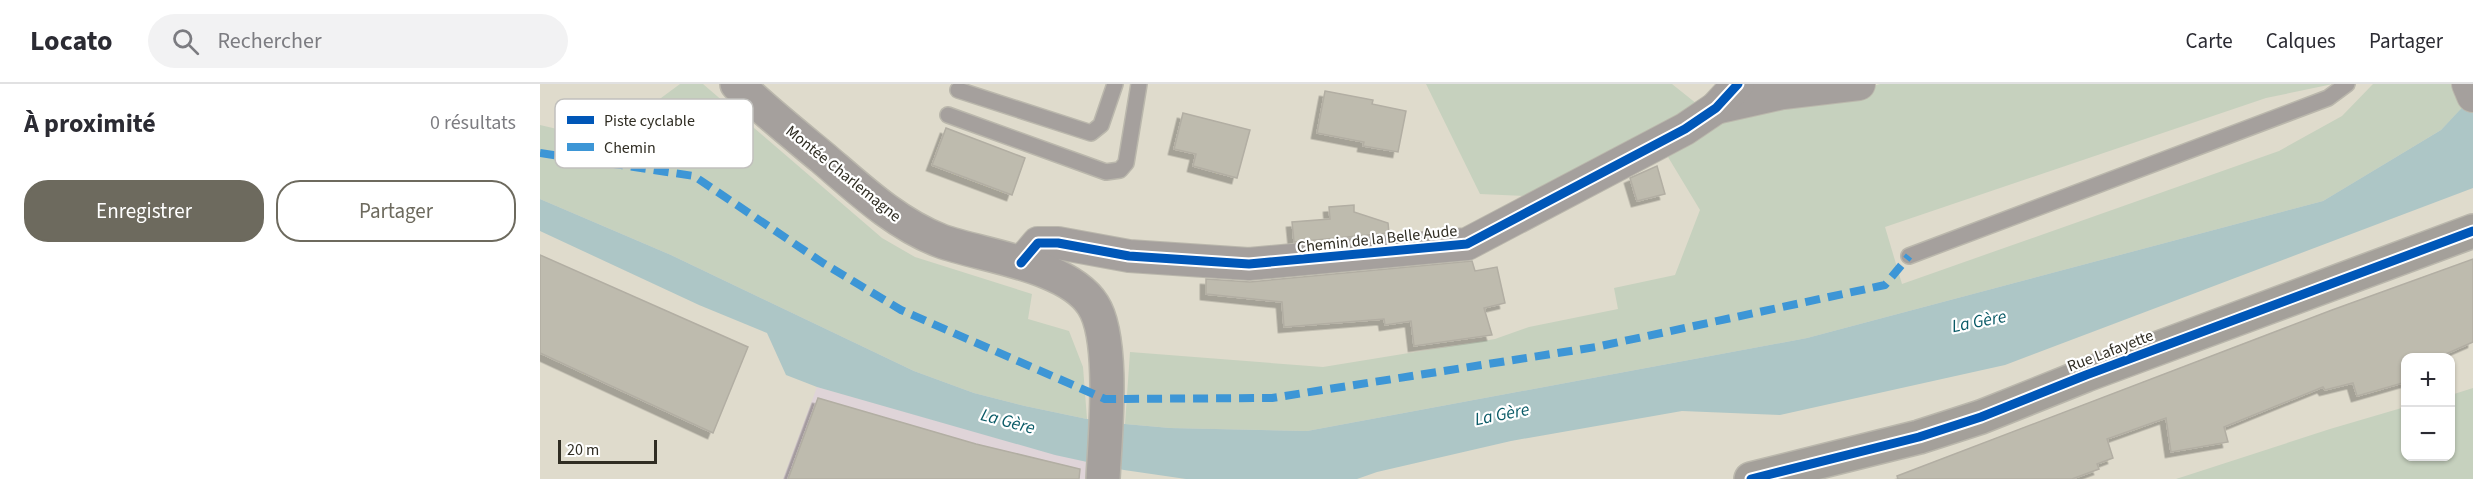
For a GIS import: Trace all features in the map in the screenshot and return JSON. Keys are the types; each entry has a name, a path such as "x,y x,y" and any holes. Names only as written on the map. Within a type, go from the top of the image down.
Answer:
{"main road":[{"name":"Rue Lafayette","path":"1751,479 1919,437 1981,417 2086,375 2473,231"}],"street":[{"name":"Montée Charlemagne","path":"737,84 864,193 903,221 940,240 1051,274 1077,288 1092,303 1102,321 1107,355 1104,479"},
{"name":"Chemin de la Belle Aude","path":"1021,263 1038,243 1058,243 1129,255 1249,264 1467,244 1685,129 1716,108 1738,84"},
{"path":"1716,108 1783,93 1858,84"}],"lane":[{"path":"958,90 1091,133 1101,125 1114,84"},
{"path":"948,115 1107,172 1120,170 1126,163 1139,84"},
{"path":"1909,256 2328,98 2347,84"}],"shaded area":[{"path":"817,387 1090,463 1089,479 783,479"}],"green space":[{"path":"680,84 703,84 720,99 660,99"},
{"path":"1426,84 1672,84 1697,104 1683,116 1525,196 1480,194"},
{"path":"1880,84 2333,84 2266,98 1885,227 1902,284 2279,151 2342,116 2373,84 2452,84 2463,107 2441,130 2323,201 1807,338 1307,431 1170,428 1125,424 1130,352 1323,367 1495,339 1529,327 1618,309 1614,288 1675,275 1700,210 1668,157 1715,119 1802,106"},
{"path":"540,125 555,129 555,168 753,168 753,127 882,238 915,257 1032,294 1028,319 1069,331 1083,367 1087,419 974,393 914,371 671,255 540,199"},
{"path":"2473,388 2473,479 2176,479 2401,408 2401,461 2455,461 2455,394"}],"water":[{"name":"La Gère","path":"2473,96 2473,188 2005,365 1780,415 1682,411 1511,441 1377,472 1357,479 1186,479 1124,470 1055,455 817,387 786,375 767,333 699,305 540,231 540,199 671,255 914,371 974,393 1087,419 1125,424 1170,428 1307,431 1807,338 2323,201 2441,130"}],"building":[{"path":"1325,91 1373,100 1372,104 1406,111 1398,152 1363,146 1364,142 1317,133"},
{"path":"1183,113 1250,130 1237,178 1193,166 1196,154 1174,149"},
{"path":"946,128 1025,158 1012,195 932,165"},
{"path":"1657,166 1665,194 1637,201 1630,178"},
{"path":"1354,205 1354,212 1388,223 1389,233 1294,242 1292,222 1330,219 1329,207"},
{"path":"540,255 748,347 713,433 540,353"},
{"path":"2473,259 2473,342 2448,353 2401,353 2401,383 2357,396 2353,383 2325,390 2323,387 2224,427 2228,442 2171,452 2166,418 2107,439 2113,458 2097,464 2099,469 2072,479 1898,479 1897,476 2332,310"},
{"path":"1472,261 1475,271 1497,267 1505,303 1484,308 1492,335 1414,346 1411,321 1385,325 1384,319 1284,327 1282,302 1206,294 1206,279 1250,282"},
{"path":"818,398 976,444 1080,469 1079,479 788,479"}],"marked path":[{"path":"540,153 555,155"},
{"path":"640,168 694,176 823,263 901,310 1105,399 1272,398 1596,347 1885,285 1909,256"}],"cycle path":[{"path":"1021,263 1038,243 1058,243 1129,256 1249,264 1467,244 1685,129 1716,108 1738,84"},
{"path":"1751,479 1919,437 1981,417 2086,375 2473,231"}]}
